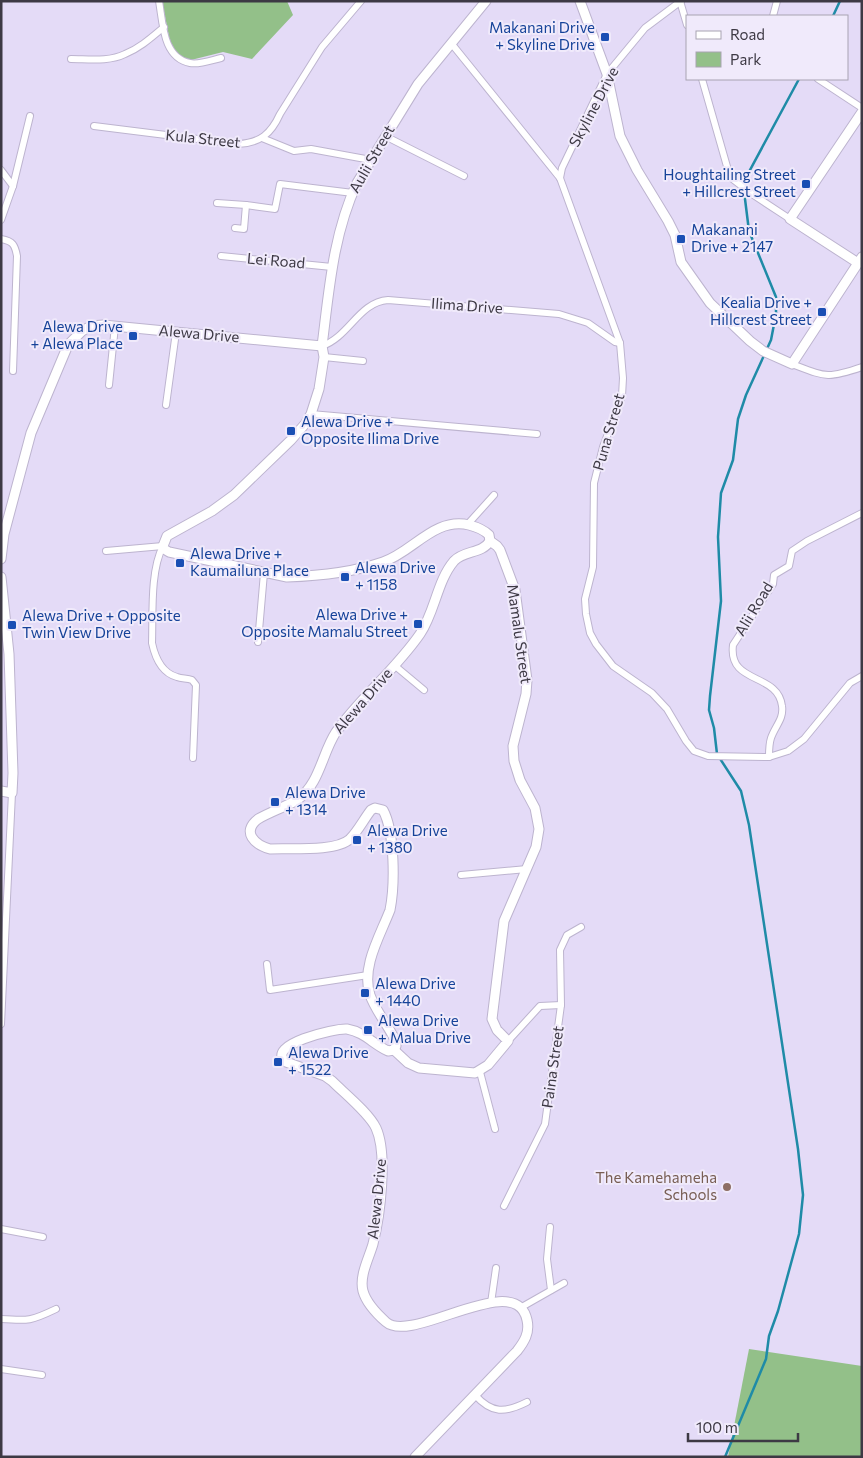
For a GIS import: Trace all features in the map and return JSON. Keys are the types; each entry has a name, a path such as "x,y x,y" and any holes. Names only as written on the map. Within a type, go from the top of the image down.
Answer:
{"street":[{"path":"159,1 169,48 176,58 192,64 221,58"},
{"name":"Kula Street","path":"94,126 238,144 254,142 262,138 275,126 280,114 322,47 361,1"},
{"name":"Aulii Street","path":"322,346 332,267 344,215 353,193 385,136 418,84 486,1"},
{"path":"580,1 608,74 620,136 637,170 675,235 681,262 710,302 763,350 792,364 821,375 836,376 862,367"},
{"path":"680,1 686,21"},
{"name":"Skyline Drive","path":"560,178 562,168 608,74 645,28 680,1"},
{"path":"773,15 777,1"},
{"path":"70,59 106,59 124,55 164,27"},
{"name":"Puna Street","path":"451,43 560,178 620,343 623,378 622,396 603,447 594,483 593,567 585,599 590,633 602,654 613,666 652,693 667,709 694,751 708,756 769,757"},
{"path":"702,80 730,178 790,219 860,260 792,364"},
{"path":"790,219 862,110 819,80"},
{"path":"1,220 13,186 30,116"},
{"path":"385,136 464,176"},
{"path":"262,138 294,151 311,149 371,160"},
{"path":"1,170 13,186"},
{"path":"217,203 275,209 280,184 353,193"},
{"path":"235,228 244,229 246,205"},
{"path":"1,239 10,240 15,246 17,256 13,371"},
{"name":"Lei Road","path":"221,256 332,267"},
{"name":"Ilima Drive","path":"322,346 336,338 374,302 388,300 559,314 588,323 615,342 620,343"},
{"name":"Alewa Drive","path":"1,559 2,532 31,433 68,345 82,331 91,326 115,326 322,346"},
{"path":"109,385 115,326"},
{"path":"166,405 176,332"},
{"path":"193,758 196,685 192,680 174,676 164,670 155,655 152,643 157,558 164,541 172,533 212,511 234,494 290,440 311,414 319,389 324,357 322,346"},
{"path":"324,357 363,361"},
{"path":"311,414 537,434"},
{"path":"467,525 494,495"},
{"name":"Alii Road","path":"769,757 771,738 783,713 781,700 770,686 741,671 733,656 733,645 773,584 774,575 789,566 792,551 807,541 862,513"},
{"path":"163,546 168,552 287,577 306,576 380,563 407,550 441,527 452,524 467,525 485,531 489,535 490,541"},
{"name":"Alewa Drive","path":"490,541 484,548 464,554 453,562 422,632 336,732 326,749 316,776 307,790 296,800 258,819 251,827 252,838 261,846 270,848 331,847 346,842 351,838 371,810 375,808 383,810 386,816 392,855 392,902 371,959 368,986 370,995 396,1042 396,1046 394,1050 388,1051 362,1033 341,1029 326,1031 289,1045 282,1050 281,1054 286,1062 325,1076 332,1081 370,1120 378,1134 382,1164 377,1220 373,1244 364,1273 363,1292 380,1315 396,1327 426,1321 472,1306 491,1303 509,1302 520,1308"},
{"name":"Mamalu Street","path":"490,541 500,550 512,581 526,673 526,694 515,736 513,752 518,775 535,808 539,823 538,841 504,921 497,968 492,1019 497,1030 508,1042"},
{"path":"106,551 163,546"},
{"path":"258,642 264,573"},
{"path":"1,577 11,697 13,773 1,1024"},
{"path":"394,665 424,690"},
{"path":"769,757 788,751 804,739 850,683 862,676"},
{"path":"1,791 12,792"},
{"path":"461,875 527,869"},
{"name":"Paina Street","path":"504,1206 545,1124 561,1005 560,950 567,935 581,927"},
{"path":"267,964 270,990 368,975"},
{"path":"394,1050 408,1063 419,1068 470,1073 480,1072 540,1006 561,1005"},
{"path":"480,1072 495,1129"},
{"path":"550,1227 547,1259 551,1290"},
{"path":"1,1229 43,1237"},
{"path":"491,1303 496,1268"},
{"path":"415,1457 524,1342 528,1327 525,1314 520,1308 564,1283"},
{"path":"1,1319 34,1320 56,1309"},
{"path":"1,1369 42,1375"},
{"path":"475,1395 485,1405 500,1411 516,1408 527,1402"}],"green space":[{"path":"162,1 287,1 293,15 252,59 223,52 187,61 172,52"},
{"path":"749,1349 862,1366 862,1457 728,1457"}],"waterway":[{"path":"833,15 840,1"},
{"path":"725,1457 766,1359 769,1336 778,1311 799,1234 803,1195 798,1149 749,825 741,791 717,754 714,728 709,710 721,601 718,537 721,493 733,460 738,419 746,395 771,340 776,314 776,297 749,231 743,183 798,80"}],"place":[{"name":"Makanani Drive + Skyline Drive","path":"605,37"},
{"name":"Houghtailing Street + Hillcrest Street","path":"806,184"},
{"name":"Makanani Drive + 2147","path":"681,239"},
{"name":"Kealia Drive + Hillcrest Street","path":"822,312"},
{"name":"Alewa Drive + Alewa Place","path":"133,336"},
{"name":"Alewa Drive + Opposite Ilima Drive","path":"291,431"},
{"name":"Alewa Drive + Kaumailuna Place","path":"180,563"},
{"name":"Alewa Drive + 1158","path":"345,577"},
{"name":"Alewa Drive + Opposite Mamalu Street","path":"418,624"},
{"name":"Alewa Drive + Opposite Twin View Drive","path":"12,625"},
{"name":"Alewa Drive + 1314","path":"275,802"},
{"name":"Alewa Drive + 1380","path":"357,840"},
{"name":"Alewa Drive + 1440","path":"365,993"},
{"name":"Alewa Drive + Malua Drive","path":"368,1030"},
{"name":"Alewa Drive + 1522","path":"278,1062"},
{"name":"The Kamehameha Schools","path":"727,1187"}]}
